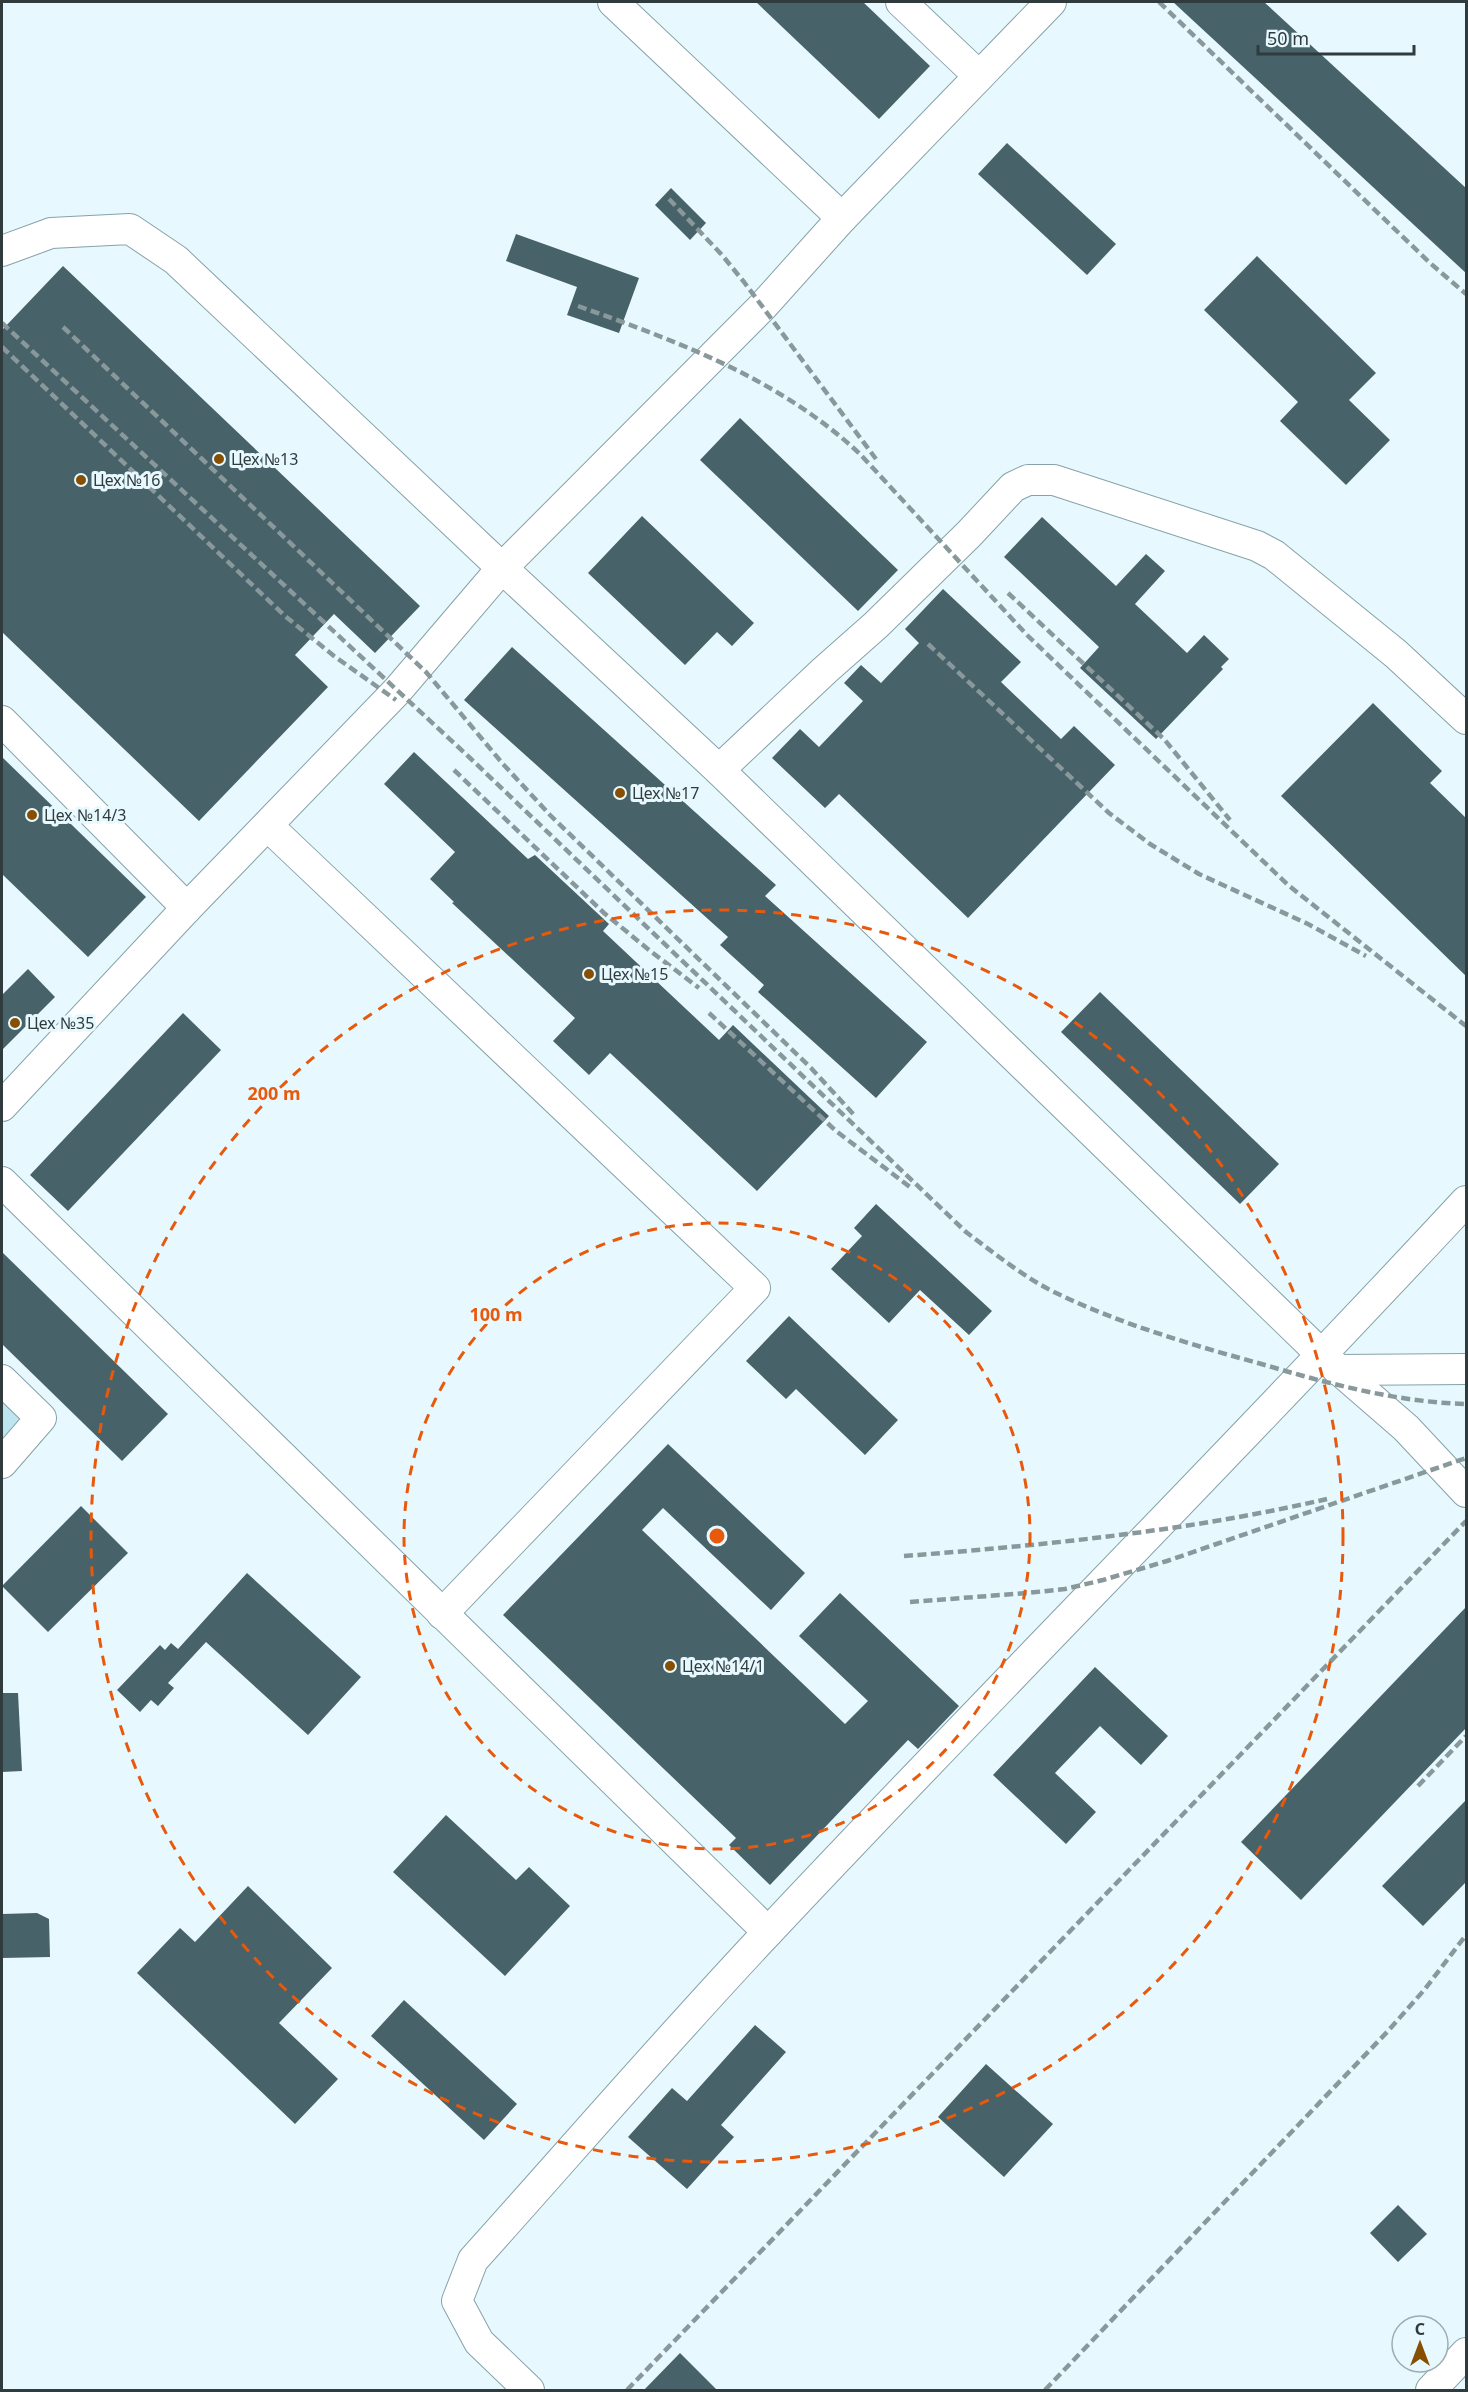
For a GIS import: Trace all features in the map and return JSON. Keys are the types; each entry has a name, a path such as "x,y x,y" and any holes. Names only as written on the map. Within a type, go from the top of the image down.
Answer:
{"lane":[{"path":"613,2 842,218"},
{"path":"901,2 979,76"},
{"path":"2,1106 187,908 397,691 502,568 763,306 842,218 1051,2"},
{"path":"2,250 51,233 130,229 176,260 719,770 1330,1363 1406,1428 1467,1492"},
{"path":"719,770 824,671 876,626 1013,487 1028,480 1042,479 1054,480 1247,543 1274,555 1396,654 1467,719"},
{"path":"2,721 187,908"},
{"path":"268,826 755,1287 442,1614"},
{"path":"2,1182 768,1932"},
{"path":"529,2391 479,2342 457,2301 473,2260 768,1932 1127,1555 1330,1363 1467,1201"},
{"path":"1330,1363 1467,1369"},
{"path":"2,1380 41,1418 2,1463"},
{"path":"1431,2391 1467,2353"}],"shaded area":[{"path":"2,1397 22,1420 2,1448"}],"building":[{"path":"756,2 863,2 930,66 879,119"},
{"path":"1173,2 1264,2 1467,189 1467,274"},
{"path":"1007,143 1116,244 1087,275 978,174"},
{"path":"671,188 706,223 690,240 655,205"},
{"path":"516,234 639,278 619,333 567,315 577,287 506,261"},
{"path":"1257,256 1376,373 1349,400 1390,440 1346,485 1280,421 1298,402 1204,310"},
{"name":"Цех №16","path":"63,266 420,606 375,653 334,614 295,655 328,687 199,821 2,632 2,330"},
{"path":"740,418 898,570 858,611 700,460"},
{"path":"642,516 754,623 732,646 717,632 685,665 588,573"},
{"path":"1042,517 1116,586 1146,554 1165,571 1135,604 1187,653 1204,635 1229,659 1221,667 1223,669 1156,739 1080,668 1099,647 1004,557"},
{"path":"943,589 1021,662 1001,682 1061,739 1074,726 1115,765 968,918 839,794 825,808 772,758 800,729 819,747 863,701 844,683 861,665 881,683 919,643 905,629"},
{"name":"Цех №17","path":"512,647 776,885 765,896 927,1042 876,1098 758,992 764,985 720,945 728,937 464,700"},
{"path":"1373,703 1442,771 1430,783 1467,819 1467,977 1281,796"},
{"name":"Цех №15","path":"414,752 528,859 535,855 609,924 603,931 719,1040 733,1025 829,1116 757,1191 610,1053 589,1075 553,1041 575,1018 452,903 454,902 430,879 455,852 384,784"},
{"name":"Цех №14/3","path":"2,757 146,897 88,957 2,874"},
{"name":"Цех №35","path":"28,969 55,997 2,1050 2,995"},
{"path":"1100,992 1279,1164 1240,1204 1061,1032"},
{"path":"183,1013 221,1050 68,1211 30,1175"},
{"path":"876,1204 992,1311 969,1335 920,1290 889,1323 831,1269 862,1236 854,1228"},
{"path":"2,1252 168,1414 122,1461 2,1344"},
{"path":"789,1316 898,1420 865,1455 796,1389 786,1399 746,1361"},
{"name":"Цех №14/1","path":"668,1444 805,1573 771,1610 663,1508 642,1530 845,1724 868,1701 799,1636 840,1593 959,1706 918,1749 908,1740 770,1885 729,1845 736,1838 503,1615"},
{"path":"81,1506 128,1553 48,1632 2,1586"},
{"path":"247,1573 361,1677 308,1735 206,1642 168,1683 174,1688 158,1706 151,1700 140,1712 117,1690 160,1645 165,1650 171,1643 178,1649"},
{"path":"1467,1606 1467,1727 1301,1900 1241,1842"},
{"path":"1095,1667 1168,1736 1141,1765 1100,1726 1055,1773 1096,1812 1066,1844 993,1775"},
{"path":"2,1693 18,1693 22,1771 2,1772"},
{"path":"1467,1799 1467,1881 1423,1926 1382,1886"},
{"path":"446,1815 516,1880 529,1867 570,1906 505,1976 393,1872"},
{"path":"248,1886 332,1968 279,2023 338,2079 295,2124 137,1973 180,1928 195,1942"},
{"path":"37,1913 49,1919 50,1957 2,1958 2,1914"},
{"path":"404,2000 517,2104 484,2140 371,2036"},
{"path":"755,2025 786,2052 721,2125 734,2137 687,2189 628,2137 672,2088 687,2101"},
{"path":"986,2064 1053,2124 1004,2177 938,2117"},
{"path":"1398,2205 1427,2234 1398,2262 1370,2233"},
{"path":"680,2353 718,2391 643,2391"}],"railway":[{"path":"1159,2 1430,263 1466,294"},
{"path":"669,199 744,282 876,459"},
{"path":"578,306 727,365 796,404 829,428 860,454 1027,635 1288,885 1466,1026"},
{"path":"2,323 469,757 966,1232 997,1256 1041,1285 1077,1303 1180,1340 1309,1378 1361,1390 1413,1400 1466,1404"},
{"path":"63,327 426,672 503,764 550,815 811,1068 856,1117"},
{"path":"2,347 285,616 334,656 396,700"},
{"path":"1008,593 1164,739 1230,820"},
{"path":"928,644 1109,813 1150,844 1199,874 1308,924 1366,956"},
{"path":"454,770 604,913 699,988"},
{"path":"709,1013 836,1131 910,1187"},
{"path":"910,1602 1065,1589 1103,1580 1167,1561 1466,1458"},
{"path":"904,1556 1010,1547 1170,1528 1327,1499"},
{"path":"627,2390 1466,1521"},
{"path":"1418,1786 1466,1736"},
{"path":"1045,2390 1388,2031 1425,1989 1466,1935"}],"place":[{"name":"Цех №13","path":"219,459"},
{"name":"Цех №16","path":"81,480"},
{"name":"Цех №17","path":"620,793"},
{"name":"Цех №14/3","path":"32,815"},
{"name":"Цех №15","path":"589,974"},
{"name":"Цех №35","path":"15,1023"},
{"name":"Цех №14/1","path":"670,1666"}]}
